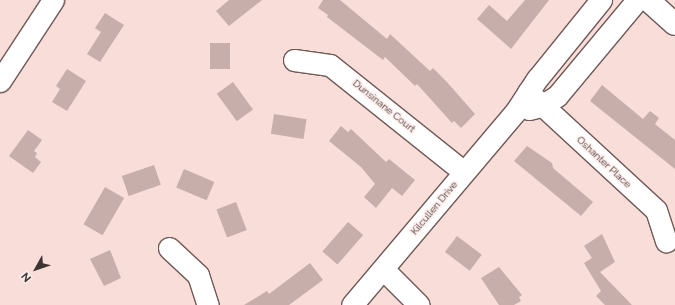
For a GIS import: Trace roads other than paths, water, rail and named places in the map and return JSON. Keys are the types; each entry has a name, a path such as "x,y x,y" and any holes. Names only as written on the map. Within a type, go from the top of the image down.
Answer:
{"main road":[{"path":"648,0 675,24"}],"street":[{"path":"0,81 53,0"},
{"name":"Kilcullen Drive","path":"352,305 384,270 516,111 535,99 601,0"},
{"name":"Kilcullen Drive","path":"535,99 557,96 637,0"},
{"name":"Dunsinane Court","path":"294,60 330,64 464,172"},
{"name":"Oshanter Place","path":"535,99 656,210 666,241"},
{"path":"169,248 198,275 208,305"},
{"path":"384,270 419,305"}]}
